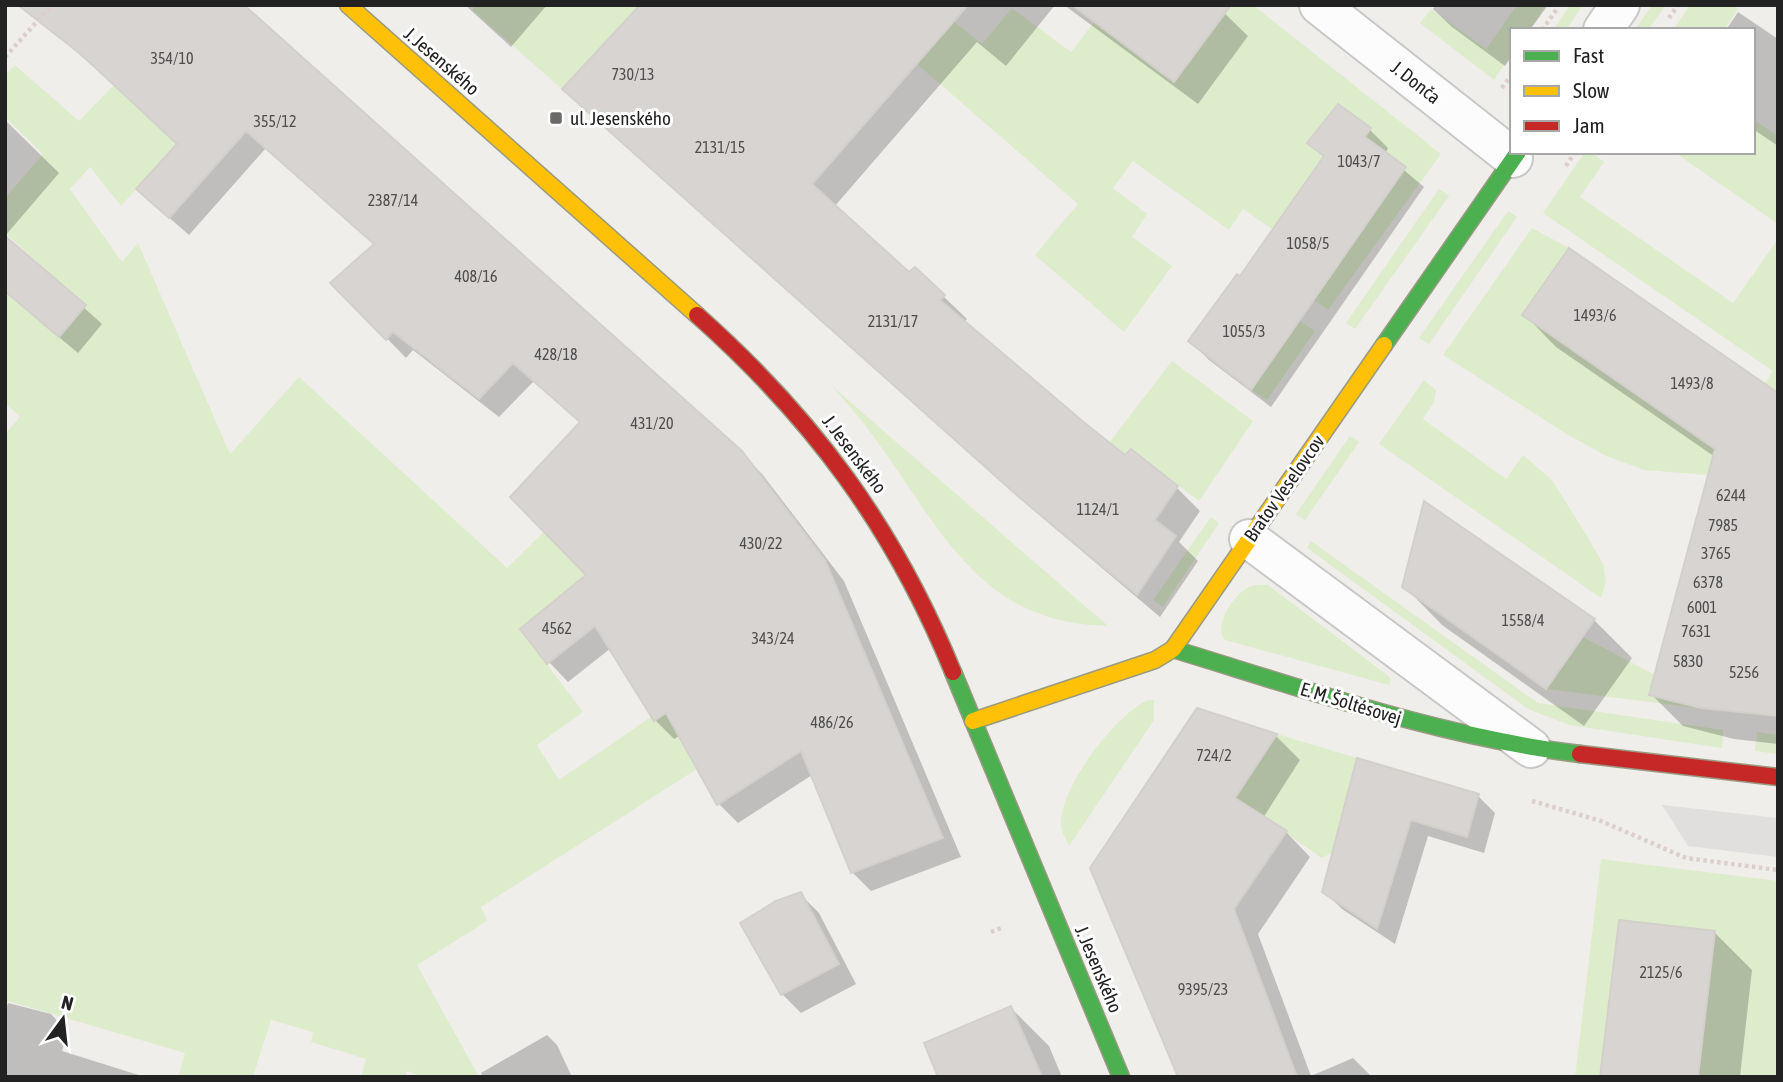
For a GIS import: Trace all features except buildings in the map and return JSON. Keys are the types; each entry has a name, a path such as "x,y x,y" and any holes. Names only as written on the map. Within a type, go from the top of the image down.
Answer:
{"street":[{"name":"J. Jesenského","path":"348,5 649,270 799,415 844,471 892,543 936,630 1121,1077"},
{"name":"J. Donča","path":"1319,5 1510,150"},
{"path":"1604,28 1620,5"},
{"name":"Bratov Veselovcov","path":"973,721 1155,660 1173,649 1516,155"},
{"name":"E. M. Šoltésovej","path":"1249,539 1531,748"},
{"name":"E. M. Šoltésovej","path":"1173,649 1400,718 1531,748 1778,777"}],"path":[{"path":"5,57 52,5"},
{"path":"1543,28 1559,5"},
{"path":"991,932 1001,928"}],"green space":[{"path":"476,5 640,5 562,89 472,10"},
{"path":"849,5 953,21 982,44 1012,8 1071,52 1094,22 1174,82 1226,12 1219,5 1253,5 1441,154 1328,310 1314,300 1406,167 1365,137 1370,128 1337,104 1307,143 1324,156 1272,229 1243,209 1229,230 1133,161 1113,188 1147,214 1132,237 1172,266 1124,332 1035,255 1078,204"},
{"path":"1517,5 1546,5 1530,28 1510,28 1510,57 1494,80 1420,23 1431,9 1486,49"},
{"path":"1570,5 1583,5 1567,28 1554,28"},
{"path":"1652,5 1666,5 1649,28 1636,28"},
{"path":"1690,5 1732,5 1738,9 1725,28 1674,28"},
{"path":"15,65 79,121 114,85 243,70 121,206 90,167 70,189 122,262 138,243 230,454 299,377 507,568 584,492 587,576 520,629 583,712 537,745 559,780 651,717 654,721 774,642 697,769 481,907 487,921 417,965 479,1077 423,1077 407,1071 405,1077 361,1077 366,1059 311,1042 313,1032 271,1020 253,1077 178,1077 185,1053 8,1001 5,1007 5,434 20,417 5,403 5,291 59,337 85,305 5,233 5,198 43,154 5,117 5,75"},
{"path":"1755,120 1778,136 1778,224 1677,154 1755,154"},
{"path":"1584,154 1594,154 1604,162 1580,197 1733,303 1778,239 1778,575 1762,486 1707,475 1644,470 1606,456 1443,355 1532,228 1569,248 1523,316 1718,451 1773,371 1543,213"},
{"path":"1439,189 1449,196 1355,329 1346,323"},
{"path":"1508,211 1517,217 1429,344 1419,338"},
{"path":"1300,321 1315,331 1267,400 1251,390"},
{"path":"1172,361 1253,421 1199,501 1131,450 1124,455 1109,443"},
{"path":"1424,380 1436,390 1434,402 1423,419 1506,479 1523,455 1552,480 1603,564 1606,582 1601,598 1379,444"},
{"path":"832,386 1108,626 1064,621 1027,609 995,590 968,566 944,537 871,433"},
{"path":"1350,436 1359,442 1305,520 1296,514"},
{"path":"1211,517 1219,523 1163,607 1153,600"},
{"path":"1311,541 1538,703 1723,730 1722,748 1569,725 1528,709 1307,548"},
{"path":"1268,585 1387,675 1391,679 1389,685 1225,640 1221,626 1232,602 1251,586"},
{"path":"1583,637 1655,675 1650,695 1705,709 1546,689"},
{"path":"1148,700 1154,700 1154,720 1069,846 1061,820 1071,788 1107,735 1135,708"},
{"path":"1757,732 1778,735 1778,754 1755,751"},
{"path":"1277,734 1357,758 1333,852 1322,858 1235,798"},
{"path":"1601,859 1778,881 1778,1077 1575,1077"}],"shaded area":[{"path":"1662,805 1778,818 1778,857 1688,846"}],"traffic: fast":[{"path":"1384,345 1517,154"},
{"path":"1173,649 1425,724 1580,754"},
{"path":"953,672 1121,1077"}],"traffic: slow":[{"path":"348,5 697,315"},
{"path":"973,721 1155,660 1173,649 1384,345"}],"traffic: jam":[{"path":"697,315 778,394 847,478 905,570 953,672"},
{"path":"1580,754 1778,777"}],"place":[{"name":"ul. Jesenského","path":"556,118"}]}
